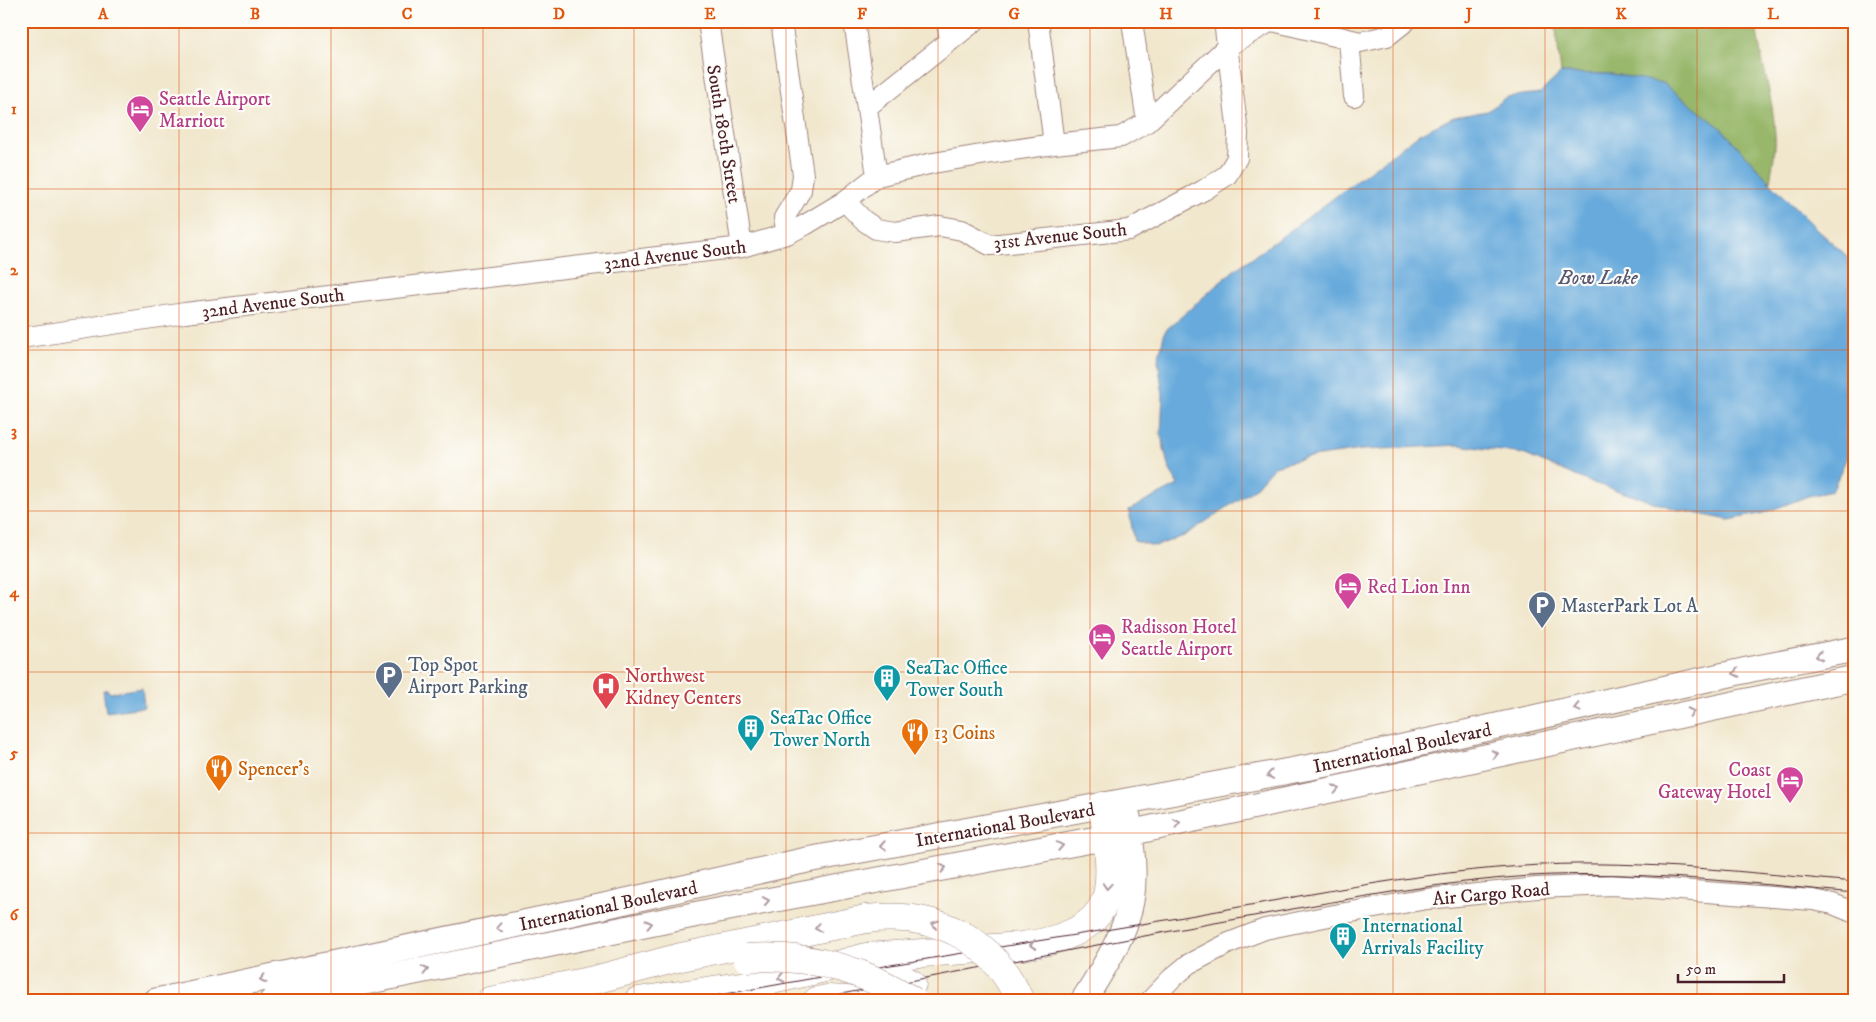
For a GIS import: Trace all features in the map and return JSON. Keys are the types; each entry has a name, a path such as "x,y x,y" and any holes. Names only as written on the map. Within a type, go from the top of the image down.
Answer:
{"highway":[{"path":"638,1001 754,984 828,968 852,960 881,955 1035,944 1047,942 1079,929 1096,916 1106,896 1108,871 1118,835 1114,804"},
{"path":"490,1001 594,980 681,957 866,919 887,917 930,922 950,929 969,939 986,952 1000,968 1011,983 1020,1001"},
{"path":"594,980 684,969 747,958 779,957 822,962 912,992"},
{"path":"852,960 872,964 900,976 912,992"},
{"path":"817,1001 842,999 865,1001"}],"main road":[{"name":"International Boulevard","path":"156,1001 622,902 807,860 1327,764 1752,669 1855,649"},
{"name":"International Boulevard","path":"277,999 718,910 1118,835 1855,678"},
{"path":"1083,1001 1099,975 1124,926 1132,899 1133,873 1118,835"},
{"path":"311,969 319,978 377,980"},
{"path":"277,999 308,983 312,974 311,969"},
{"path":"1089,1001 1099,975"}],"street":[{"name":"South 180th Street","path":"708,21 742,246"},
{"path":"781,21 803,175 802,190 784,218 788,234"},
{"path":"854,21 878,176"},
{"path":"948,21 950,41"},
{"path":"867,107 974,21"},
{"path":"1038,21 1054,144"},
{"path":"1132,21 1147,122"},
{"path":"1224,21 1228,46"},
{"name":"32nd Avenue South","path":"21,338 185,313 742,246 788,234 845,201 878,176 932,163 1054,144 1121,137 1147,122 1228,46 1272,21 1322,28 1349,40 1360,42 1387,36 1406,21"},
{"path":"1349,40 1354,96"},
{"name":"31st Avenue South","path":"845,201 863,220 876,229 895,232 940,226 962,230 990,245 1130,230 1227,176 1237,158 1238,133 1228,46"},
{"name":"Air Cargo Road","path":"1150,1001 1170,979 1188,964 1265,929 1377,907 1466,894 1586,885 1654,887 1826,903 1855,913"}],"green space":[{"path":"1555,21 1756,21 1774,121 1775,147 1770,182 1721,128 1612,74 1561,73"}],"water":[{"name":"Bow Lake","path":"1561,73 1612,74 1663,83 1721,128 1770,182 1820,232 1855,263 1855,439 1832,491 1808,496 1764,513 1729,520 1679,510 1590,482 1523,454 1459,445 1362,450 1305,458 1274,466 1253,490 1184,536 1155,546 1134,541 1129,510 1178,485 1168,466 1161,434 1163,395 1158,360 1165,331 1233,271 1419,134 1454,117 1488,111 1506,97 1540,93"},
{"path":"142,688 144,707 106,712 103,690 108,690 109,693"}],"tram line":[{"path":"686,1001 1356,886 1495,868 1541,865 1620,864 1698,868 1855,882"},
{"path":"803,1001 1331,902 1430,886 1496,879 1571,875 1652,876 1855,893"}],"place":[{"name":"Seattle Airport Marriott","path":"140,133"},
{"name":"Red Lion Inn","path":"1348,610"},
{"name":"MasterPark Lot A","path":"1542,629"},
{"name":"Radisson Hotel Seattle Airport","path":"1102,661"},
{"name":"Top Spot Airport Parking","path":"389,699"},
{"name":"SeaTac Office Tower South","path":"887,702"},
{"name":"Northwest Kidney Centers","path":"606,710"},
{"name":"SeaTac Office Tower North","path":"751,752"},
{"name":"13 Coins","path":"915,756"},
{"name":"Spencer's","path":"219,792"},
{"name":"Coast Gateway Hotel","path":"1790,804"},
{"name":"International Arrivals Facility","path":"1343,960"}]}
